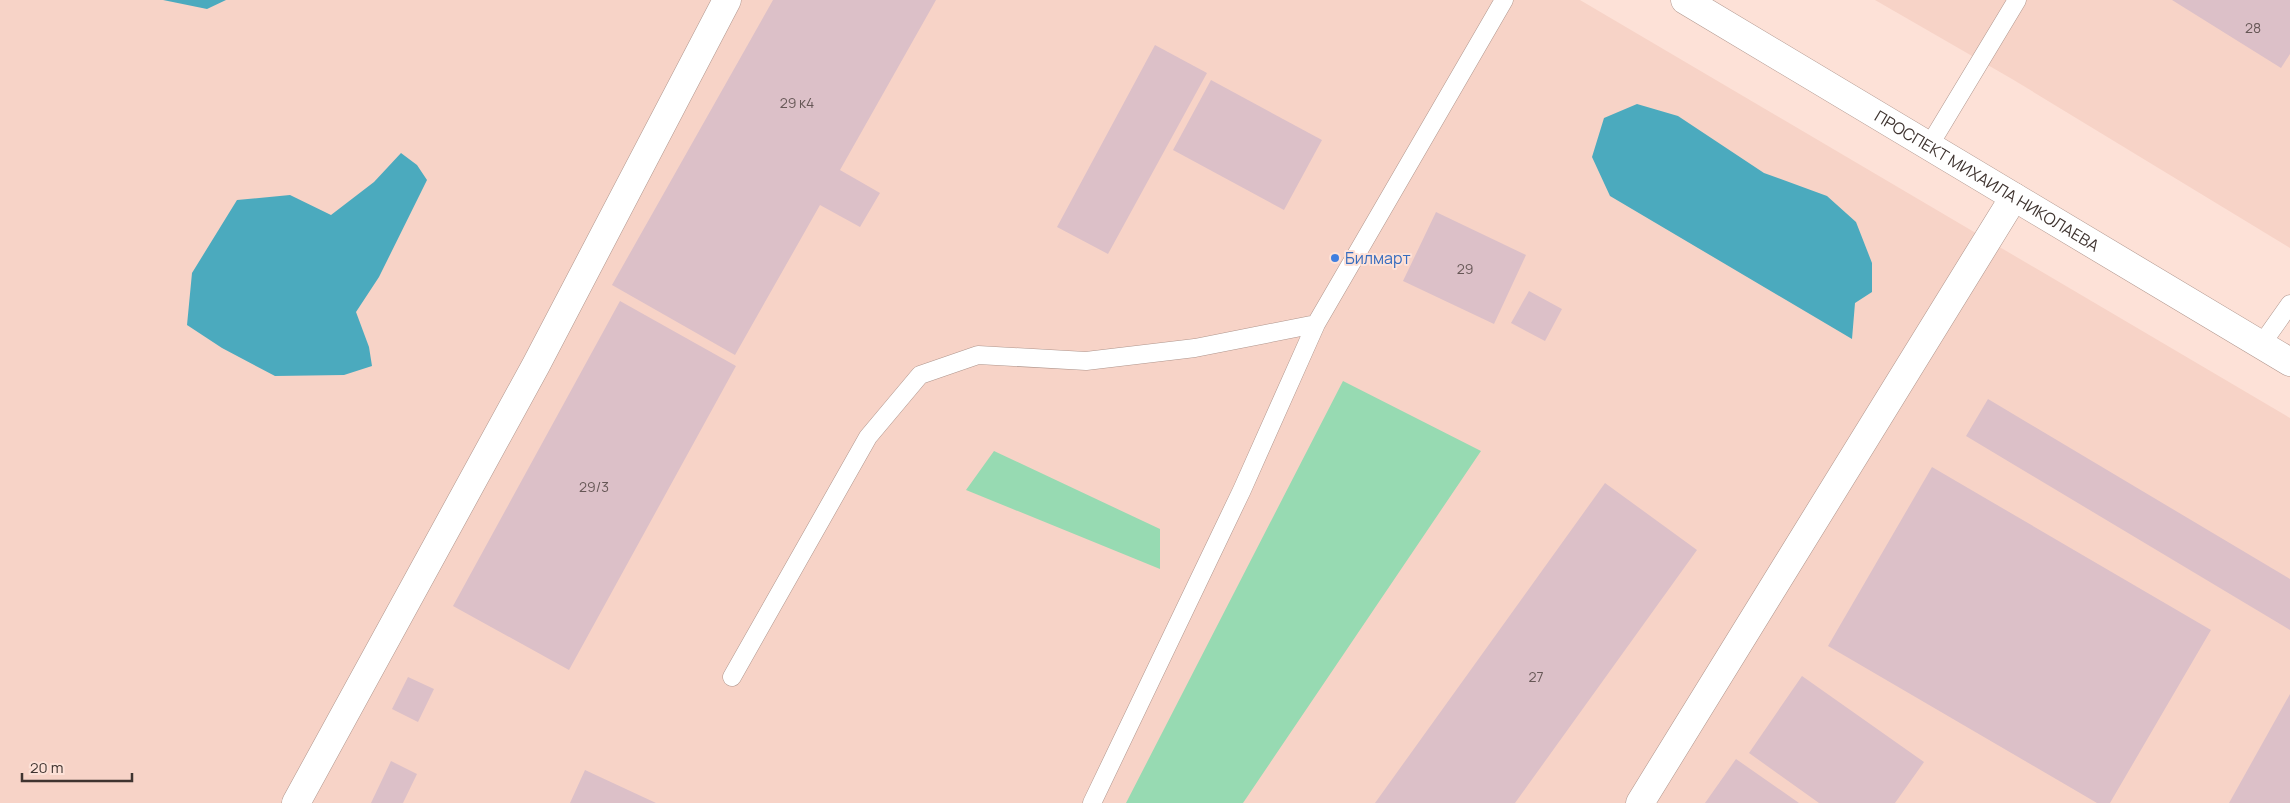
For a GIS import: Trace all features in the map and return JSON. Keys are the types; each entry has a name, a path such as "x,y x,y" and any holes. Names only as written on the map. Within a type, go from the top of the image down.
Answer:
{"street":[{"path":"296,803 536,364 727,0"},
{"name":"ПРОСПЕКТ МИХАИЛА НИКОЛАЕВА","path":"1685,0 2290,362"},
{"path":"1640,803 2014,197"}],"lane":[{"path":"1092,803 1242,490 1316,324 1504,0"},
{"path":"1929,146 2017,0"},
{"path":"2261,345 2290,304"},
{"path":"732,678 868,437 920,375 978,354 1086,361 1195,348 1316,324"}],"shaded area":[{"path":"0,0 1580,0 2290,418 2290,803 0,803"},
{"path":"1875,0 2290,0 2290,248 2012,79"}],"green space":[{"path":"1343,381 1481,451 1243,803 1126,803"},
{"path":"994,451 1160,529 1160,569 966,490"}],"water":[{"path":"163,0 226,0 207,9"},
{"path":"1637,104 1678,116 1764,173 1827,196 1856,222 1872,263 1872,292 1855,303 1852,339 1610,196 1592,157 1604,118"},
{"path":"401,153 417,165 427,180 379,277 356,312 369,347 372,366 344,375 275,376 222,348 187,325 192,273 237,200 290,195 331,215 374,182"}],"building":[{"path":"773,0 936,0 840,170 880,193 860,227 820,205 735,355 612,285"},
{"path":"2172,0 2290,0 2290,54 2281,68"},
{"path":"1155,45 1207,73 1108,254 1057,227"},
{"path":"1211,80 1322,140 1284,210 1173,150"},
{"path":"1436,212 1526,255 1494,324 1403,281"},
{"path":"1529,291 1562,309 1545,341 1511,323"},
{"path":"620,301 736,366 569,670 453,606"},
{"path":"1988,399 2290,579 2290,630 1966,436"},
{"path":"1932,467 2211,630 2110,803 2097,803 1828,646"},
{"path":"1605,483 1697,550 1515,803 1375,803"},
{"path":"1802,676 1924,762 1895,803 1819,803 1749,753"},
{"path":"408,677 434,689 418,722 392,709"},
{"path":"2290,694 2290,803 2229,803"},
{"path":"1736,759 1799,803 1705,803"},
{"path":"391,761 417,774 403,803 371,803"},
{"path":"585,770 656,803 570,803"}],"place":[{"name":"Билмарт","path":"1335,258"}]}
